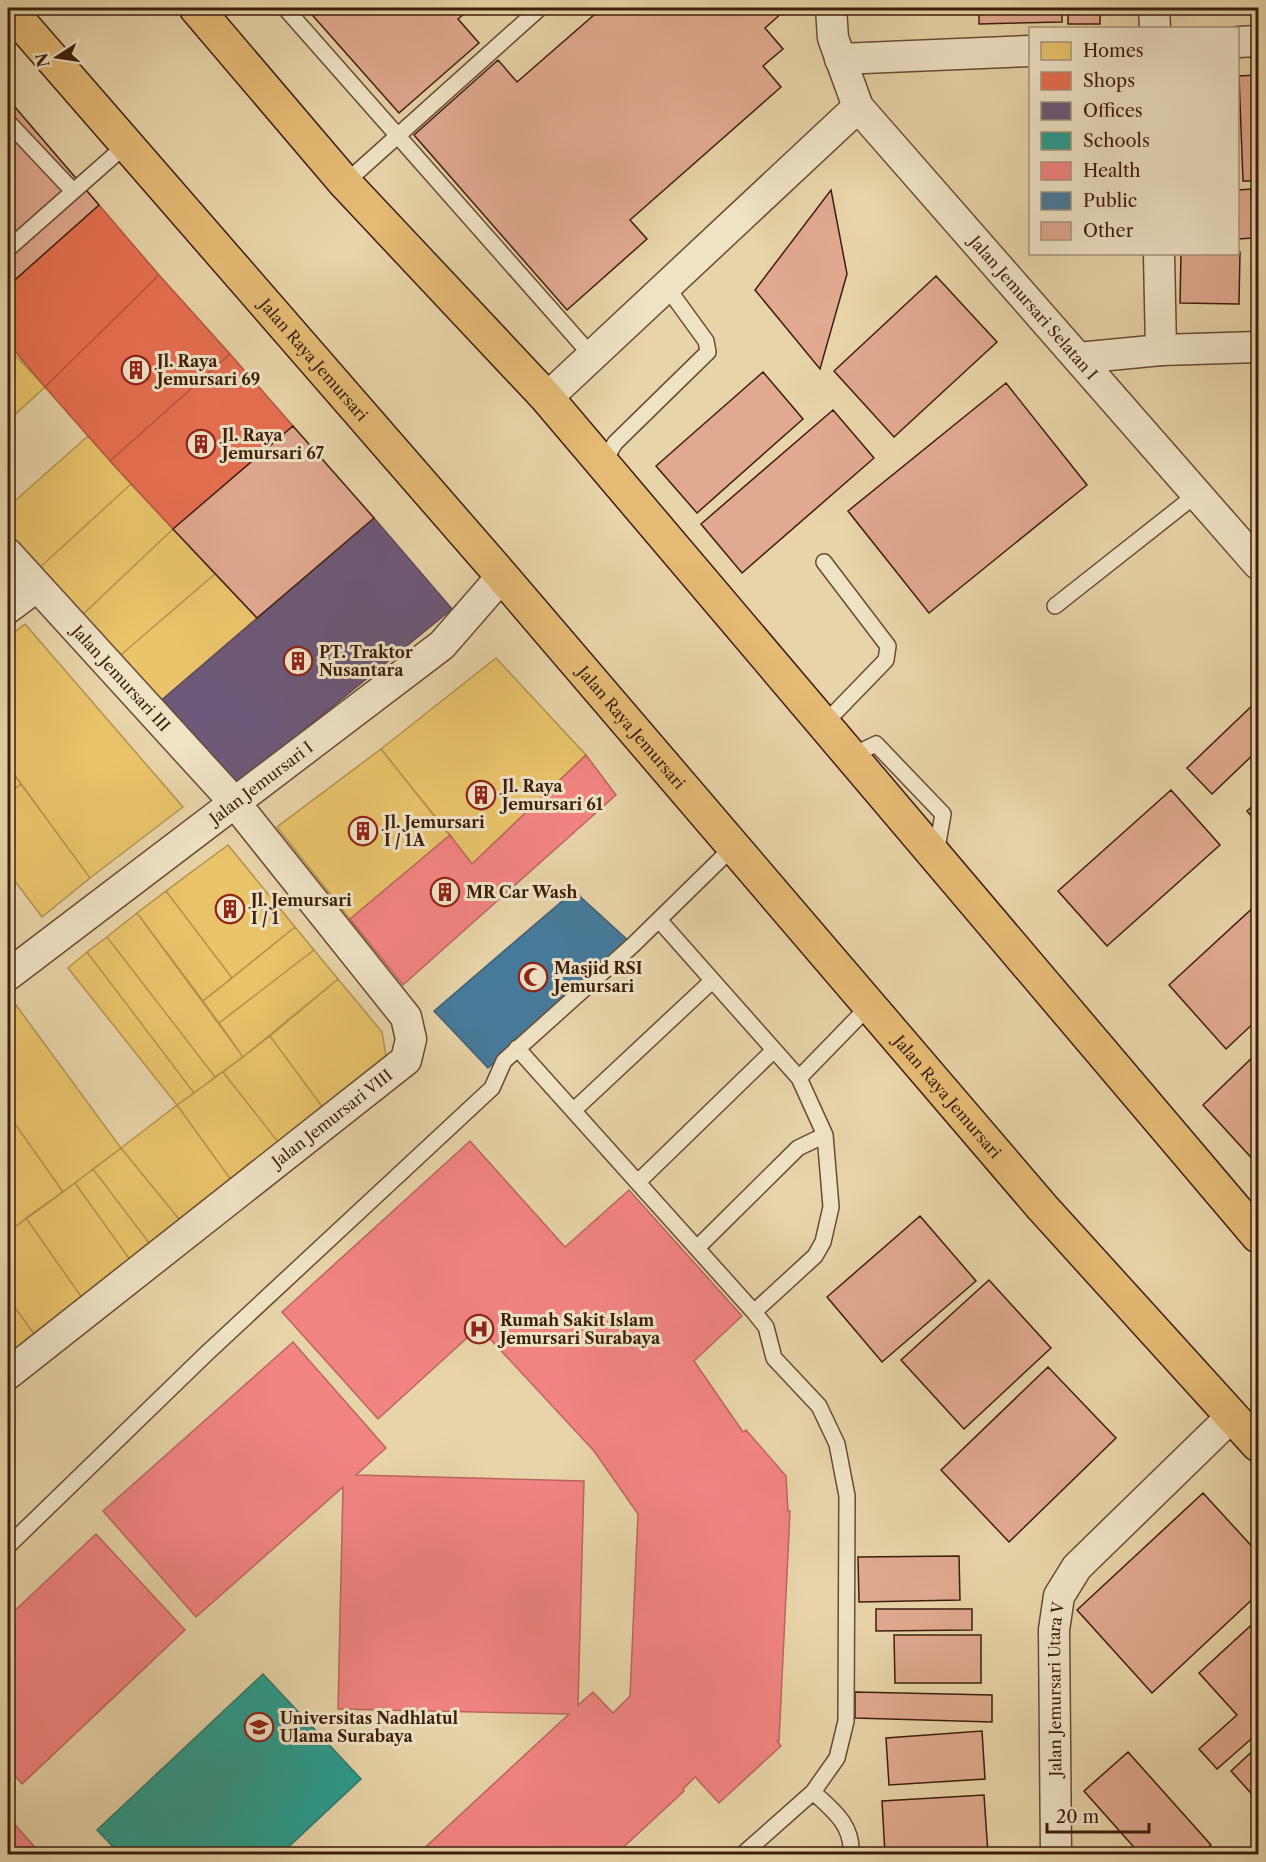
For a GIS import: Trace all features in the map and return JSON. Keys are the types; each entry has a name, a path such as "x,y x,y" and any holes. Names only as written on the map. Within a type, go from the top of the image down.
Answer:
{"main road":[{"name":"Jalan Raya Jemursari","path":"8,8 502,576 1041,1207 1258,1445"},
{"path":"196,8 345,183 547,398 1258,1236"}],"street":[{"name":"Jalan Jemursari Selatan I","path":"831,8 836,49 858,107 1258,564"},
{"path":"1154,8 1155,27"},
{"path":"1239,42 1258,40"},
{"path":"836,49 1029,51"},
{"path":"547,398 858,107"},
{"path":"1159,255 1161,350"},
{"path":"1078,358 1161,350 1258,347"},
{"name":"Jalan Jemursari III","path":"8,554 235,803"},
{"name":"Jalan Jemursari I","path":"8,975 442,645 502,576"},
{"path":"8,608 36,587"},
{"name":"Jalan Jemursari VIII","path":"8,1374 406,1060 411,1049 406,1017 235,803"},
{"name":"Jalan Jemursari Utara V","path":"1056,1854 1054,1630 1059,1596 1077,1567 1232,1416"}],"lane":[{"path":"285,8 592,356"},
{"path":"345,183 540,8"},
{"path":"8,122 73,191"},
{"path":"8,249 128,144"},
{"path":"602,465 615,444 708,352 706,341 666,286"},
{"path":"1055,606 1197,494"},
{"path":"824,562 888,646 886,660 824,724"},
{"path":"8,1546 206,1354 492,1088 504,1061 517,1048 659,920 733,847"},
{"path":"659,920 799,1078 825,1135 831,1207 823,1242 815,1256 754,1312"},
{"path":"574,1110 712,981"},
{"path":"799,1078 870,1005"},
{"path":"517,1048 754,1312 766,1327 774,1358 819,1406 837,1444 847,1496 846,1721 837,1758 813,1792 743,1854"},
{"path":"638,1182 774,1050"},
{"path":"698,1247 798,1148 825,1135"},
{"path":"813,1792 843,1820 851,1840 852,1854"}],"building: Homes":[{"path":"14,354 45,387 8,421 8,360"},
{"path":"88,436 131,484 36,571 8,540 8,507"},
{"path":"131,484 173,529 79,618 36,571"},
{"path":"173,529 215,574 116,659 79,618"},
{"path":"215,574 257,618 157,704 116,659"},
{"path":"25,624 183,807 90,878 8,766 8,637"},
{"name":"Jl. Raya Jemursari 61","path":"496,658 586,755 472,864 381,749"},
{"name":"Jl. Jemursari I / 1A","path":"381,749 450,835 350,919 277,827"},
{"path":"8,766 21,784 8,794"},
{"path":"21,784 90,878 42,917 8,872 8,794"},
{"name":"Jl. Jemursari I / 1","path":"228,845 295,927 232,978 166,891"},
{"path":"166,891 232,978 203,1001 137,913"},
{"path":"137,913 243,1057 215,1077 107,937"},
{"path":"295,927 314,950 219,1023 203,1001"},
{"path":"107,937 215,1077 194,1093 87,952"},
{"path":"314,950 338,979 243,1057 219,1023"},
{"path":"87,952 194,1093 177,1105 68,968"},
{"path":"338,979 382,1032 387,1062 326,1112 270,1036"},
{"path":"16,1005 121,1148 63,1192 8,1114 8,1011"},
{"path":"270,1036 326,1112 282,1147 223,1072"},
{"path":"223,1072 282,1147 234,1184 177,1105"},
{"path":"177,1105 234,1184 183,1224 121,1148"},
{"path":"8,1114 63,1192 8,1232"},
{"path":"121,1148 183,1224 153,1248 93,1169"},
{"path":"93,1169 153,1248 133,1264 75,1183"},
{"path":"75,1183 133,1264 85,1302 26,1218"},
{"path":"26,1218 85,1302 37,1338 8,1298 8,1233"},
{"path":"8,1298 37,1338 8,1363"}],"building: Shops":[{"path":"99,205 159,275 45,387 8,343 8,286"},
{"name":"Jl. Raya Jemursari 69","path":"159,275 230,354 110,461 45,387"},
{"name":"Jl. Raya Jemursari 67","path":"230,354 293,426 173,529 110,461"}],"building: Offices":[{"name":"PT. Traktor Nusantara","path":"374,518 452,609 234,787 157,704"}],"building: Schools":[{"name":"Universitas Nadhlatul Ulama Surabaya","path":"263,1674 361,1779 281,1854 120,1854 97,1830"}],"building: Health":[{"name":"MR Car Wash","path":"586,755 616,795 403,985 350,919 450,835 472,864"},
{"path":"470,1141 565,1247 629,1190 742,1316 694,1361 743,1432 746,1430 786,1476 788,1511 790,1511 779,1741 777,1741 781,1746 719,1803 695,1777 683,1789 684,1791 616,1854 418,1854 569,1714 338,1709 343,1487 196,1617 103,1511 293,1342 386,1448 356,1475 584,1481 578,1705 593,1692 613,1713 630,1696 638,1514 594,1451 479,1327 378,1419 282,1312"},
{"path":"96,1534 185,1630 22,1784 8,1768 8,1617"},
{"path":"8,1817 41,1854 8,1854"}],"building: Public":[{"name":"Masjid RSI Jemursari","path":"574,891 631,943 488,1068 434,1011"}],"building: Other":[{"path":"306,8 471,8 458,19 479,43 399,113"},
{"path":"602,8 779,8 783,12 765,28 783,49 763,66 781,87 630,220 647,239 567,310 414,135 498,60 517,82"},
{"path":"979,8 1062,8 1062,22 979,24"},
{"path":"1068,8 1100,8 1100,24 1068,24"},
{"path":"1258,75 1258,181 1243,181 1239,76"},
{"path":"8,99 99,205 8,286"},
{"path":"1251,189 1253,238 1239,239 1239,190"},
{"path":"831,190 847,274 820,369 755,290"},
{"path":"1240,252 1239,304 1180,303 1181,255 1239,255"},
{"path":"936,276 997,342 894,437 834,371"},
{"path":"763,372 803,419 697,513 656,466"},
{"path":"1006,383 1087,485 929,613 848,511"},
{"path":"833,410 874,458 742,573 701,524"},
{"path":"293,426 374,518 257,618 173,529"},
{"path":"1258,700 1258,750 1212,794 1187,768"},
{"path":"1171,790 1220,845 1107,946 1058,891"},
{"path":"1258,801 1258,824 1247,811"},
{"path":"1256,905 1258,908 1258,1019 1226,1049 1169,985"},
{"path":"1258,1052 1258,1165 1203,1105"},
{"path":"920,1216 976,1281 882,1362 827,1297"},
{"path":"989,1280 1051,1348 964,1429 901,1360"},
{"path":"1048,1367 1116,1438 1009,1542 941,1470"},
{"path":"1203,1493 1258,1553 1258,1594 1152,1693 1077,1610"},
{"path":"959,1556 960,1600 859,1602 858,1557"},
{"path":"876,1609 972,1609 972,1630 876,1631"},
{"path":"1258,1619 1258,1733 1217,1769 1199,1749 1237,1715 1199,1673"},
{"path":"894,1635 981,1635 981,1683 895,1683"},
{"path":"855,1692 992,1695 992,1722 855,1718"},
{"path":"982,1731 985,1779 889,1785 886,1738"},
{"path":"1258,1746 1258,1801 1231,1771"},
{"path":"1128,1752 1211,1845 1200,1854 1140,1854 1084,1791"},
{"path":"984,1795 988,1854 885,1854 882,1801"}],"place":[{"name":"Jl. Raya Jemursari 69","path":"136,370"},
{"name":"Jl. Raya Jemursari 67","path":"201,444"},
{"name":"PT. Traktor Nusantara","path":"298,661"},
{"name":"Jl. Raya Jemursari 61","path":"481,795"},
{"name":"Jl. Jemursari I / 1A","path":"363,831"},
{"name":"MR Car Wash","path":"445,892"},
{"name":"Jl. Jemursari I / 1","path":"230,909"},
{"name":"Masjid RSI Jemursari","path":"533,977"},
{"name":"Rumah Sakit Islam Jemursari Surabaya","path":"479,1329"},
{"name":"Universitas Nadhlatul Ulama Surabaya","path":"259,1727"}]}
